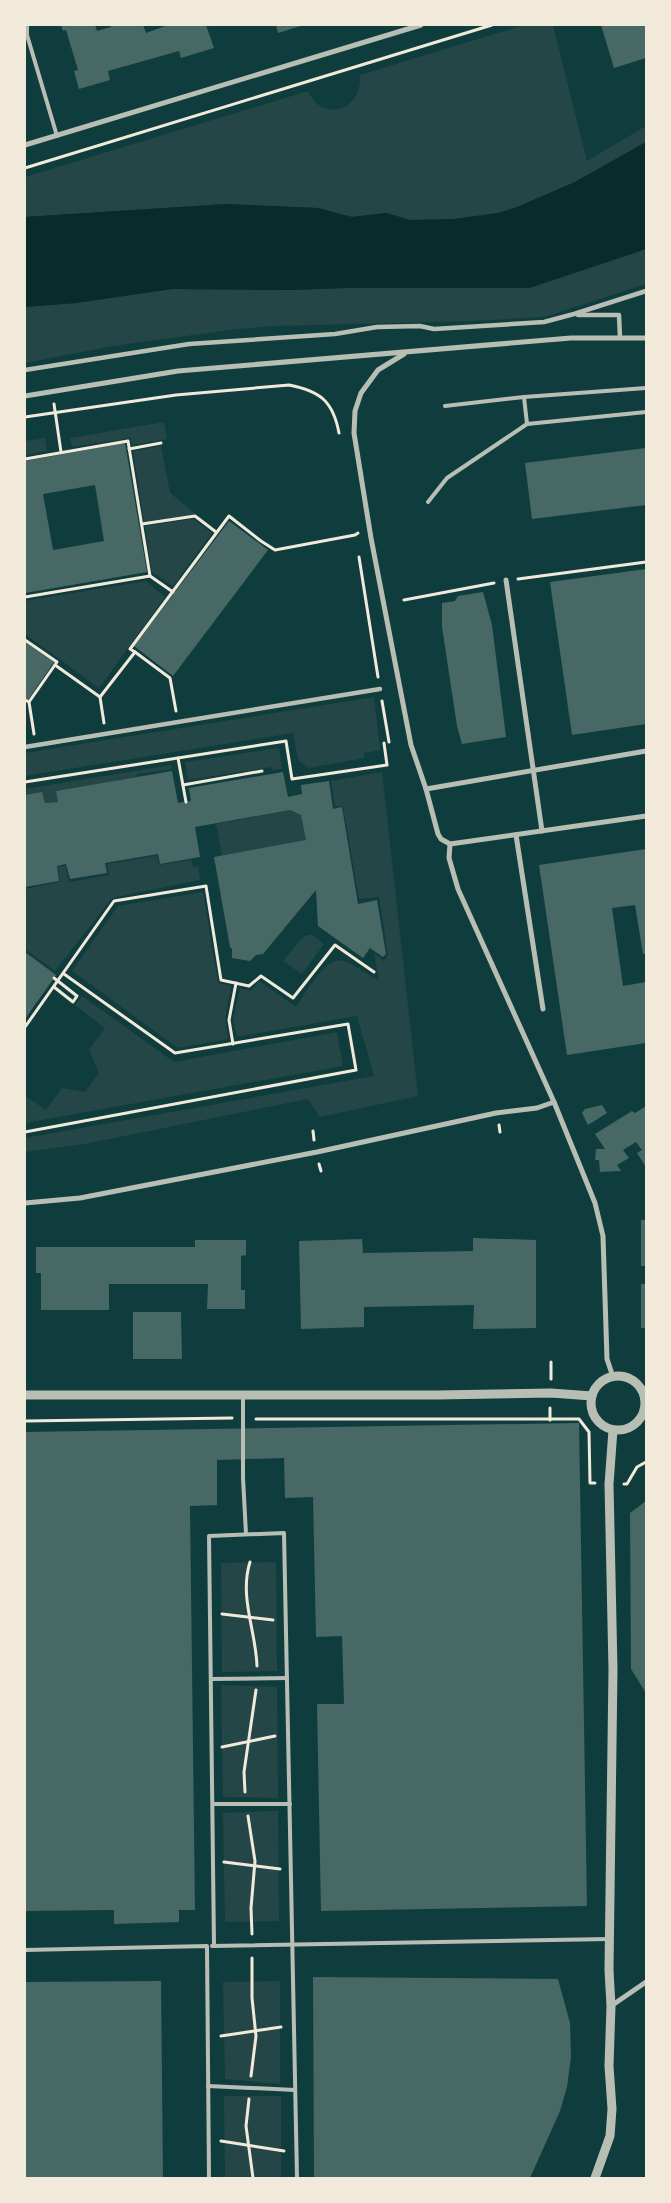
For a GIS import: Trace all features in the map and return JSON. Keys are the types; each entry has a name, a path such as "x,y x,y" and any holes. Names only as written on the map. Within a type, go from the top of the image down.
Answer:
{"street":[{"path":"25,145 422,25"},
{"path":"25,370 189,344 335,334 377,327 420,326 434,329 544,322 646,291"},
{"path":"574,314 619,315 620,338"},
{"path":"25,396 178,371 404,354 572,338 646,338"},
{"path":"404,354 378,370 361,392 355,411 354,433 369,524 411,745 426,788 438,834 441,839 450,844 646,816"},
{"path":"506,580 542,831"},
{"path":"25,747 380,689"},
{"path":"426,788 646,751"},
{"path":"516,835 543,1009"},
{"path":"450,844 448,858 458,889 554,1102 585,1177 603,1236 607,1349 613,1377"},
{"path":"25,1203 89,1196 316,1152 496,1114 537,1108 554,1102"},
{"path":"622,1376 631,1379 638,1385 646,1402 642,1416 636,1424 623,1430 613,1430 598,1421 591,1405 592,1396 600,1383 613,1377 622,1376"},
{"path":"25,1394 438,1395 551,1393 592,1396"},
{"path":"595,2178 610,2136 612,2109 609,2066 613,1669 610,1484 613,1430"},
{"path":"611,2006 646,1982"}],"lane":[{"path":"27,25 26,35 57,136"},
{"path":"445,406 524,397 646,388"},
{"path":"524,397 527,424"},
{"path":"428,502 447,478 527,424 646,412"},
{"path":"243,1394 246,1534"},
{"path":"214,1946 209,1536 284,1533 297,2178"},
{"path":"211,1679 287,1678"},
{"path":"212,1804 290,1804"},
{"path":"25,1950 610,1939"},
{"path":"207,1946 208,2178"},
{"path":"208,2086 295,2090"}],"path":[{"path":"25,168 492,25"},
{"path":"25,417 176,395 290,385 306,389 321,396 329,405 336,418 340,436"},
{"path":"53,391 61,452"},
{"path":"25,458 128,441 150,576"},
{"path":"129,449 161,443"},
{"path":"142,524 195,516 216,532"},
{"path":"178,721 170,678 130,649 228,516 275,550 355,535 369,524"},
{"path":"354,527 357,544"},
{"path":"358,552 389,742"},
{"path":"404,600 506,580 646,562"},
{"path":"25,597 150,576 173,592"},
{"path":"25,640 57,662 27,701 36,745"},
{"path":"100,697 135,652"},
{"path":"55,665 100,697 106,733"},
{"path":"25,782 286,741 292,779 387,765 384,743"},
{"path":"178,758 186,802"},
{"path":"183,785 262,771"},
{"path":"25,1027 114,901 206,886 221,980 248,986 261,976 293,998 335,946 374,972"},
{"path":"25,1132 356,1070 348,1024 175,1053 64,974"},
{"path":"54,978 78,996 73,1002 54,987"},
{"path":"233,1044 229,1020 236,983"},
{"path":"25,1421 243,1418 274,1420 579,1419 589,1432 590,1483"},
{"path":"627,1484 637,1467 646,1462"},
{"path":"250,1562 246,1584 257,1672"},
{"path":"221,1614 277,1620"},
{"path":"246,1797 244,1772 257,1686"},
{"path":"222,1747 278,1736"},
{"path":"247,1812 255,1866 251,1921"},
{"path":"224,1862 278,1869"},
{"path":"250,2082 256,2048 252,1998 252,1946"},
{"path":"224,2035 280,2027"},
{"path":"249,2096 246,2126 253,2178"},
{"path":"225,2142 281,2151"}],"shaded area":[{"path":"524,25 553,25 587,161 646,126 646,142 575,182 517,207 498,213 454,219 410,220 386,213 352,217 318,208 226,204 25,217 25,177 308,91 315,101 323,107 332,110 341,109 355,97 359,87 360,75"},
{"path":"646,142 646,249 529,288 172,289 76,303 25,307 25,217 226,204 318,208 352,217 386,213 410,220 454,219 498,213 517,207 575,182"},
{"path":"646,249 646,284 544,317 472,321 273,326 237,329 113,346 25,363 25,307 76,303 172,289 529,288"},
{"path":"164,422 167,439 132,445 130,438 72,447 70,438"},
{"path":"45,438 47,451 25,455 25,441"},
{"path":"161,446 170,493 196,514 144,522 133,451"},
{"path":"193,519 212,533 173,586 152,572 145,526"},
{"path":"146,581 165,597 99,688 25,634 25,601"},
{"path":"374,697 380,750 364,753 364,758 309,768 298,760 293,733 25,776 25,753"},
{"path":"279,748 282,769 272,770 272,767 188,780 185,762"},
{"path":"171,765 172,769 137,774 137,777 56,791 58,802 45,803 41,792 25,795 25,789"},
{"path":"382,772 418,1096 320,1117 308,1099 84,1144 25,1152 25,1138 374,1076 357,1016 237,1037 233,1020 240,988 251,991 259,981 296,1007 323,969 337,960 344,961 379,980 374,953 384,961 388,955 379,897 359,899 343,806 335,807 331,781"},
{"path":"290,810 301,815 306,840 222,856 216,824"},
{"path":"157,856 159,865 191,860 193,867 198,866 200,880 112,898 55,971 25,949 25,889 60,882 58,867 65,866 69,882 109,875 107,864"},
{"path":"203,892 218,983 231,986 225,1018 228,1039 178,1048 72,971 118,906"},
{"path":"313,935 324,944 302,974 283,961 302,938"},
{"path":"82,996 174,1062 337,1032 343,1066 25,1123 25,1096 46,1110 62,1088 85,1092 99,1073 89,1050 105,1028 75,1005"},
{"path":"276,1562 277,1671 222,1672 221,1563"},
{"path":"221,1685 277,1687 278,1798 223,1797"},
{"path":"278,1811 279,1921 225,1922 223,1813"},
{"path":"280,1981 280,2084 225,2079 223,1982"},
{"path":"224,2096 281,2096 281,2178 225,2178"}],"building":[{"path":"61,25 95,25 97,31 111,27 111,25 143,25 146,33 168,25 206,25 214,48 181,58 179,51 108,71 110,80 79,89 74,71 78,70 66,30 63,31"},
{"path":"276,25 304,25 278,33"},
{"path":"601,25 646,25 646,58 614,68"},
{"path":"125,443 147,572 25,593 25,461","holes":["95,485 104,541 53,550 43,494"]},
{"path":"646,448 646,505 532,519 525,463"},
{"path":"229,521 268,550 173,676 134,646"},
{"path":"646,569 646,724 572,735 550,582"},
{"path":"483,592 492,625 506,737 462,744 457,726 442,627 442,603 455,601 458,596"},
{"path":"25,642 54,662 28,700 25,698"},
{"path":"172,771 178,803 191,801 189,788 283,772 288,797 302,794 301,785 329,781 333,809 342,807 358,904 377,900 386,954 383,957 370,948 363,958 318,926 316,890 263,954 256,955 250,961 232,958 232,949 230,947 214,857 306,840 301,815 290,810 195,827 200,857 160,864 158,854 105,863 107,873 70,879 66,864 57,866 59,881 25,887 25,795 42,792 45,803 58,802 56,791"},
{"path":"646,849 646,954 643,954 635,905 612,908 623,986 646,982 646,1043 567,1055 539,865"},
{"path":"25,952 56,975 25,1019"},
{"path":"602,1105 607,1113 588,1125 582,1113 585,1109"},
{"path":"646,1106 646,1167 637,1153 642,1150 636,1142 623,1150 629,1158 617,1165 621,1171 600,1172 599,1160 595,1160 596,1149 605,1149 595,1134 632,1111 635,1113"},
{"path":"641,1220 646,1220 646,1266 641,1266"},
{"path":"473,1238 536,1240 536,1328 473,1329 474,1305 364,1307 364,1327 301,1329 299,1241 362,1239 363,1253 473,1251"},
{"path":"195,1240 246,1240 246,1255 241,1256 241,1290 245,1290 245,1309 207,1309 208,1284 109,1284 109,1310 41,1310 41,1273 36,1273 36,1247 195,1247"},
{"path":"641,1284 646,1284 646,1328 641,1328"},
{"path":"133,1312 181,1312 182,1359 133,1359"},
{"path":"579,1423 587,1906 321,1911 317,1704 344,1704 342,1636 316,1637 313,1497 285,1498 284,1458 217,1460 217,1505 190,1506 195,1910 179,1910 179,1922 114,1924 114,1910 25,1911 25,1432"},
{"path":"646,1501 646,1693 631,1669 630,1513"},
{"path":"313,1977 558,1979 570,2023 571,2057 567,2087 560,2111 530,2178 314,2178"},
{"path":"161,1981 163,2178 25,2178 25,1982"}]}
